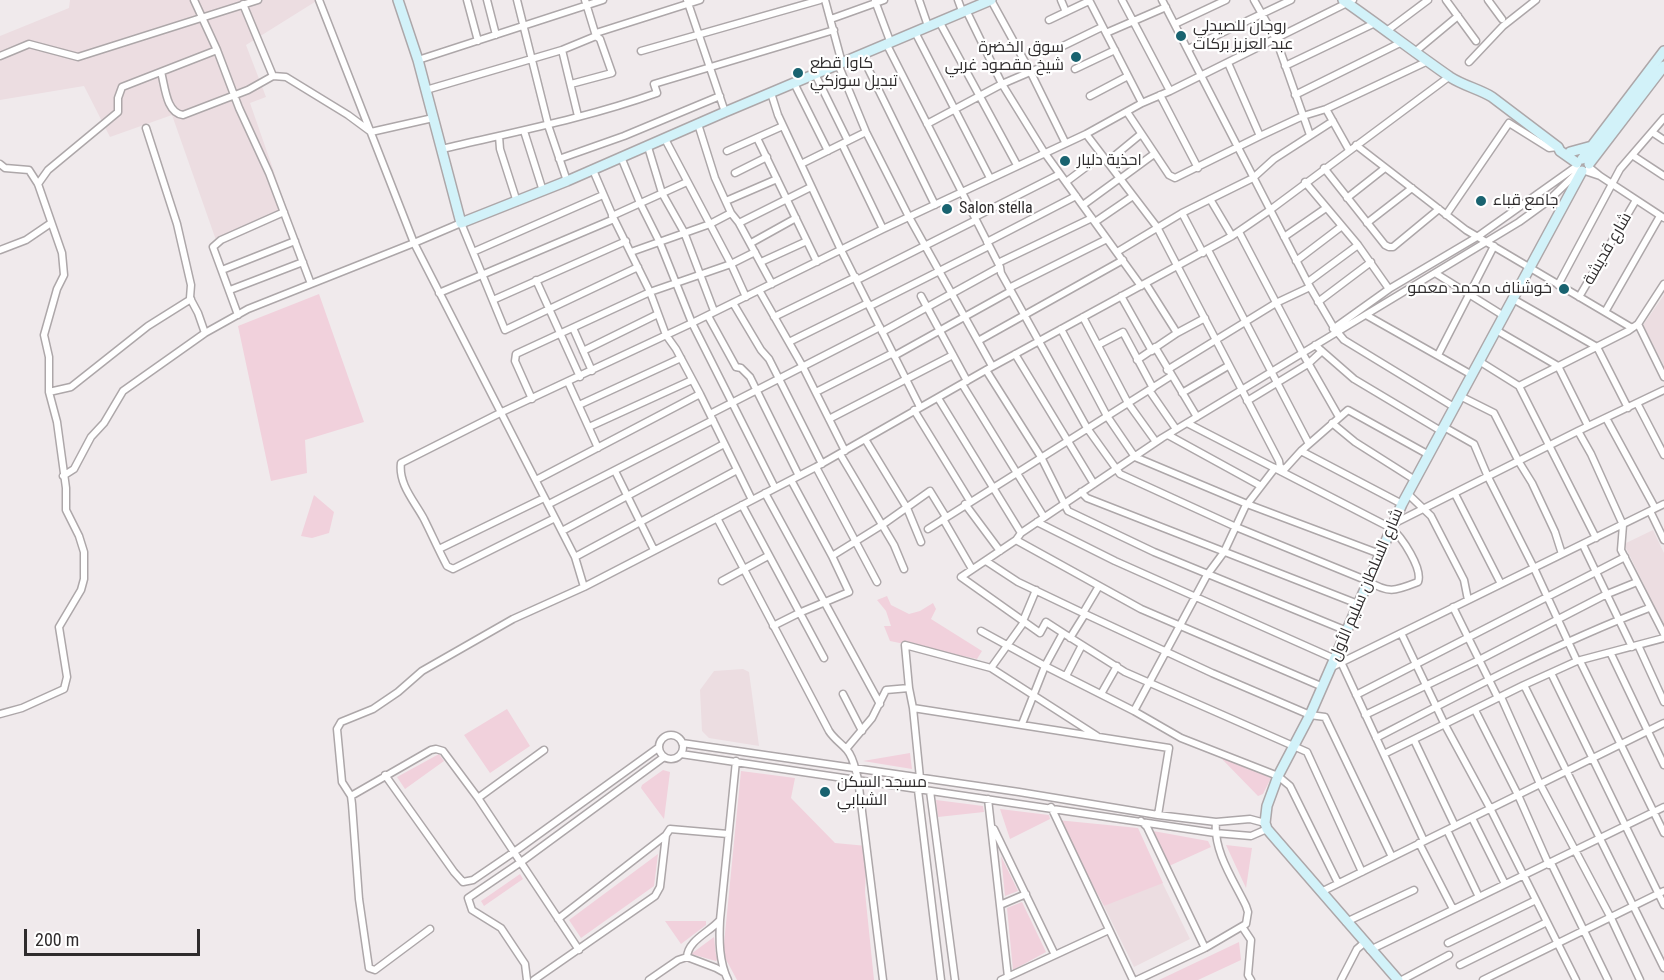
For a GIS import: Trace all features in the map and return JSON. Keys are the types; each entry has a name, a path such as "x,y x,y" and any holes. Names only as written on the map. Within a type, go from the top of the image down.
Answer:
{"street":[{"path":"194,0 269,173 311,284"},
{"path":"0,56 29,44 78,57 258,0"},
{"path":"318,0 414,243 575,557 584,587"},
{"path":"398,0 418,60 461,223 505,330 638,267"},
{"path":"467,0 478,40"},
{"path":"487,0 496,35"},
{"path":"517,0 548,124 567,181"},
{"path":"418,60 524,26 586,3 603,0"},
{"path":"426,90 562,50 596,35 688,2 700,0"},
{"path":"641,51 820,0"},
{"path":"825,0 834,30 840,64 866,132 909,217 978,341 989,368 1041,457 1068,511 1207,574 1347,632"},
{"path":"831,19 884,0"},
{"path":"919,0 927,26"},
{"path":"958,0 1002,84 1044,152 1107,239 1144,285 1177,333"},
{"path":"63,476 74,469 91,436 104,423 123,391 205,333 238,315 517,202 991,0 1034,71 1065,142"},
{"path":"1061,0 1066,12"},
{"path":"1122,0 1170,91"},
{"path":"1175,24 1226,0"},
{"path":"1254,0 1276,39 1310,135"},
{"path":"1188,49 1291,0"},
{"path":"1388,30 1428,0"},
{"path":"1446,0 1476,41"},
{"path":"1488,0 1502,19"},
{"path":"1049,20 1089,1 1142,103"},
{"path":"555,518 453,569 447,566 403,482 401,463 502,412 708,316 883,229 1086,134 1142,103 1228,63 1348,1 1450,76 1469,88 1487,94 1558,147 1570,152 1582,166"},
{"path":"1469,62 1503,26 1532,1"},
{"path":"688,2 725,112"},
{"path":"876,2 888,42 1001,273 1087,428 1120,474 1236,527 1368,581 1382,590 1396,591 1420,580 1410,553 1392,526 1186,423"},
{"path":"571,84 612,73 586,3"},
{"path":"1106,33 1133,22 1164,3 1296,261 1336,330 1344,340 1454,407"},
{"path":"243,4 273,76"},
{"path":"1416,51 1458,16"},
{"path":"939,21 1017,165"},
{"path":"1285,66 1376,22"},
{"path":"1063,46 1102,27"},
{"path":"442,149 524,131 657,93 654,84 834,30"},
{"path":"915,32 990,178"},
{"path":"1295,95 1403,41"},
{"path":"38,184 48,170 118,112 118,98 122,87 217,50"},
{"path":"562,50 578,116"},
{"path":"1075,69 1115,50"},
{"path":"1362,872 1307,752 1149,683 1046,622 1040,633 961,577 1016,540 1021,533 1036,522 1156,442 1241,389 1303,354 1389,289 1477,237 1582,166 1592,146 1664,51"},
{"path":"861,54 935,205"},
{"path":"1127,112 1154,154 1172,178 1175,178 1260,135 1326,109 1429,60"},
{"path":"1228,63 1260,135"},
{"path":"1336,330 1366,315 1488,243 1548,201 1582,166 1664,66"},
{"path":"927,124 980,98 1002,84 1034,71"},
{"path":"162,72 171,109 177,114 183,115 248,90 273,76 286,77 371,132 433,118"},
{"path":"815,74 883,229"},
{"path":"1090,96 1128,76"},
{"path":"430,929 375,970 369,968 359,899 351,796 342,782 337,729 341,722 373,709 398,692 422,670 513,619 584,587 819,466 917,408 1239,232 1450,76"},
{"path":"794,83 828,151"},
{"path":"771,93 783,126 811,187 857,278 917,408 968,502 1000,551"},
{"path":"1160,95 1198,168"},
{"path":"559,159 624,136 720,96"},
{"path":"1326,109 1349,150"},
{"path":"1558,285 1620,169 1664,118"},
{"path":"1117,252 1182,213 1253,178 1274,159 1333,121"},
{"path":"1446,215 1509,123 1549,148 1558,147"},
{"path":"698,124 715,178 730,213 751,243 772,284"},
{"path":"727,151 783,126"},
{"path":"146,128 177,224 191,285 191,299 205,333"},
{"path":"524,131 543,191"},
{"path":"801,164 866,132"},
{"path":"1652,132 1664,140"},
{"path":"1086,134 1157,227 1279,461 1280,469"},
{"path":"1107,162 1141,134"},
{"path":"500,136 500,149 517,202"},
{"path":"757,138 817,262"},
{"path":"665,139 746,297"},
{"path":"1356,145 1477,237 1605,312 1635,326 1664,377"},
{"path":"1570,152 1592,146"},
{"path":"648,147 662,193 684,232 714,312"},
{"path":"1558,147 1560,151 1582,166 1662,217 1605,312"},
{"path":"1066,182 1102,154"},
{"path":"1083,205 1154,154"},
{"path":"1632,155 1664,176"},
{"path":"621,157 660,243 692,323 775,488"},
{"path":"735,173 767,157"},
{"path":"0,164 5,168 29,170 38,184 62,253 64,276 57,289 44,335 49,357 49,392 57,422 66,488 66,510 84,552 81,590 60,627 67,685 59,692 22,708 0,714"},
{"name":"شارع السلطان سليم الأول","path":"1266,826 1267,806 1278,776 1336,663 1358,604 1402,504 1582,166"},
{"path":"1324,168 1389,247 1393,247 1439,209"},
{"path":"1347,198 1385,168"},
{"path":"593,170 613,218 650,292 666,335 700,394 752,500"},
{"path":"774,317 925,246 1060,174"},
{"path":"726,201 777,179"},
{"path":"1305,182 1358,245 1389,289"},
{"path":"439,293 483,276 687,183"},
{"path":"739,223 811,187"},
{"path":"1367,223 1412,188"},
{"path":"473,252 603,195"},
{"path":"789,342 940,272 1076,196"},
{"path":"439,549 615,471 732,403 927,307 999,265 1093,220 1133,196"},
{"path":"1210,199 1232,236"},
{"name":"شارع قديشة","path":"1580,297 1636,200"},
{"path":"1284,237 1326,208"},
{"path":"238,315 213,247 220,240 284,212"},
{"path":"631,252 710,224 730,213"},
{"path":"1182,213 1272,371 1309,444"},
{"path":"751,243 796,218"},
{"path":"0,250 26,240 51,223"},
{"path":"1296,261 1342,226"},
{"path":"1239,232 1308,364 1339,417"},
{"path":"816,392 893,355 1107,239"},
{"path":"492,300 626,241"},
{"path":"761,262 807,241"},
{"path":"222,270 295,242"},
{"path":"928,529 1151,389 1215,339 1309,284 1358,245"},
{"path":"1438,355 1494,246"},
{"path":"532,399 514,356 650,292 731,264 755,252"},
{"path":"978,341 1123,260"},
{"path":"230,290 303,262"},
{"path":"1318,302 1371,262"},
{"path":"1435,273 1504,316"},
{"path":"536,280 580,377"},
{"path":"1519,386 1635,326 1664,284"},
{"path":"759,290 816,392 843,453 904,569"},
{"path":"921,296 965,382 1044,517"},
{"path":"1121,296 1197,417"},
{"path":"49,392 71,387 148,326 191,299"},
{"path":"1513,299 1597,346 1628,408"},
{"path":"733,303 780,379 819,466 877,582"},
{"path":"583,351 658,314"},
{"path":"1366,315 1472,375"},
{"path":"708,316 736,367 741,368 750,377 799,476"},
{"path":"1083,317 1128,403 1156,442"},
{"path":"1137,360 1177,333 1205,318"},
{"path":"573,328 592,371"},
{"path":"1061,329 1107,416 1135,457 1247,504 1380,554"},
{"path":"1496,330 1558,366 1588,426"},
{"path":"1098,345 1123,332 1151,389 1176,429"},
{"path":"1315,345 1354,379 1442,429 1474,444 1557,620 1664,833"},
{"path":"1247,401 1308,364 1322,351"},
{"path":"1015,354 1094,484"},
{"path":"829,419 952,355"},
{"path":"579,405 681,358"},
{"path":"1479,361 1519,386 1596,538"},
{"path":"1182,393 1228,366"},
{"path":"589,427 692,380"},
{"path":"568,382 598,448"},
{"path":"1392,526 1578,430 1664,390"},
{"path":"536,480 700,394"},
{"path":"1460,396 1494,413 1544,508 1562,554"},
{"path":"938,398 1021,533"},
{"path":"1637,403 1664,455"},
{"path":"1134,711 1167,653 1207,574 1224,552 1247,504 1261,486 1332,423 1348,410 1428,455"},
{"path":"1606,418 1653,510 1664,540"},
{"path":"1332,423 1355,442 1415,480"},
{"path":"1384,754 1524,685 1579,661 1611,654 1664,636 1622,550 1623,525 1578,430"},
{"path":"1168,435 1261,486"},
{"path":"866,439 908,508 921,542"},
{"path":"562,531 724,444"},
{"path":"1301,451 1402,504"},
{"path":"575,557 737,470"},
{"path":"615,471 654,550"},
{"path":"773,626 849,592 791,480"},
{"path":"832,556 857,542 930,491 972,569"},
{"path":"1081,492 1087,498 1358,604"},
{"path":"765,493 880,704"},
{"path":"1408,494 1431,516 1464,580 1468,600"},
{"path":"1455,494 1501,584"},
{"path":"1336,663 1664,504"},
{"path":"742,505 824,658"},
{"path":"717,518 829,731 852,757 858,779 883,980"},
{"path":"1036,522 1336,663 1356,694 1454,909"},
{"path":"1016,540 1180,627 1323,687"},
{"path":"1583,545 1605,595 1664,702"},
{"path":"722,581 768,556"},
{"path":"1356,694 1625,557"},
{"path":"986,561 1018,582 1167,653 1310,715 1325,717 1392,856"},
{"path":"1365,715 1605,595 1637,582"},
{"path":"1070,638 1099,586"},
{"path":"991,668 1024,622 1036,591"},
{"path":"1454,607 1540,784 1611,918 1640,980"},
{"path":"1376,738 1488,679 1649,608"},
{"path":"981,631 1181,738 1278,776 1290,786 1338,884"},
{"path":"1022,724 1045,666 1063,633"},
{"path":"1401,633 1445,725 1490,808 1576,980"},
{"path":"920,778 905,645 991,668 1099,737"},
{"path":"1066,676 1082,645"},
{"path":"1611,654 1664,765"},
{"path":"1101,694 1117,666"},
{"path":"1551,673 1661,893 1664,905"},
{"path":"1524,685 1664,968"},
{"path":"846,749 862,731 880,704 886,690 909,688"},
{"path":"843,694 862,731"},
{"path":"913,708 1169,748 1158,815"},
{"path":"1475,710 1608,980"},
{"path":"1321,892 1664,723"},
{"path":"386,775 453,872 463,882 473,880 514,852 658,748 660,741 666,736 678,737 682,743 681,754"},
{"path":"1414,740 1455,826"},
{"path":"682,743 1158,815 1216,822 1250,819 1266,826 1396,979 1449,955"},
{"path":"658,748 664,758"},
{"path":"351,796 431,750 439,749 446,753 579,950"},
{"path":"478,798 544,750"},
{"path":"527,980 525,964 501,928 472,910 468,898 664,758 673,759 681,754 1215,833 1251,836 1266,826"},
{"path":"726,977 719,939 736,761"},
{"path":"937,780 932,792 955,980"},
{"path":"918,790 941,980"},
{"path":"988,799 1000,905 1004,979 1109,930"},
{"path":"1051,807 1135,980 1205,948 1246,924 1248,912 1219,847 1215,833 1216,822"},
{"path":"1341,980 1357,949 1454,909 1664,807"},
{"path":"1472,818 1505,884"},
{"path":"1141,821 1205,948"},
{"path":"991,822 1055,955"},
{"path":"558,919 666,835 670,829 728,834"},
{"path":"1447,830 1479,897"},
{"path":"534,980 655,896 660,886 666,835"},
{"path":"1346,922 1414,890"},
{"path":"1483,980 1661,893"},
{"path":"1000,905 1026,894"},
{"path":"1448,943 1536,900"},
{"path":"687,957 687,949 720,920"},
{"path":"1460,965 1547,922"},
{"path":"1242,928 1251,940 1248,975 1251,980"},
{"path":"649,980 678,960 687,957 716,968 726,977"}],"shaded area":[{"path":"70,0 318,0 246,45 266,97 250,103 288,212 217,243 172,115 110,137 84,86 0,100 0,36 69,8"},
{"path":"319,294 364,422 305,440 307,473 271,481 238,326"},
{"path":"1664,295 1664,366 1643,325"},
{"path":"314,495 334,512 329,533 312,538 301,536"},
{"path":"1653,530 1664,553 1664,626 1624,544"},
{"path":"887,596 891,605 909,614 920,611 933,603 936,609 931,619 982,651 977,659 890,641 884,626 891,626 886,611 877,600"},
{"path":"743,669 749,672 759,746 709,738 702,731 700,690 714,671"},
{"path":"507,709 530,746 490,773 464,735"},
{"path":"910,753 912,769 863,761"},
{"path":"439,754 444,761 405,789 397,777"},
{"path":"1220,757 1271,778 1263,794 1258,796"},
{"path":"663,770 670,772 664,819 641,788"},
{"path":"741,771 795,778 791,798 835,843 867,846 865,892 874,980 737,980 723,954"},
{"path":"936,800 983,806 984,812 938,817"},
{"path":"1000,809 1049,815 1050,819 1010,839"},
{"path":"1057,820 1138,828 1163,883 1104,906"},
{"path":"1153,831 1208,841 1211,847 1169,866"},
{"path":"1226,845 1252,848 1246,888"},
{"path":"658,854 654,886 581,938 569,920"},
{"path":"1001,856 1018,891 1005,896"},
{"path":"520,874 523,879 484,906 481,901"},
{"path":"1160,878 1190,939 1134,967 1104,906"},
{"path":"1022,902 1046,952 1013,970 1007,908"},
{"path":"665,921 706,921 706,925 681,944"},
{"path":"714,937 718,959 716,961 691,954"},
{"path":"1239,942 1241,960 1198,980 1159,980"}],"place":[{"name":"روجان للصيدلي عبد العزيز بركات","path":"1181,36"},
{"name":"سوق الخضرة شيخ مقصود غربي","path":"1076,57"},
{"name":"كاوا قطع تبديل سوزكي","path":"798,73"},
{"name":"احذية دليار","path":"1065,161"},
{"name":"جامع قباء","path":"1481,201"},
{"name":"Salon stella","path":"947,209"},
{"name":"خوشناف محمد معمو","path":"1564,289"},
{"name":"مسجد السكن الشبابي","path":"825,792"}]}
